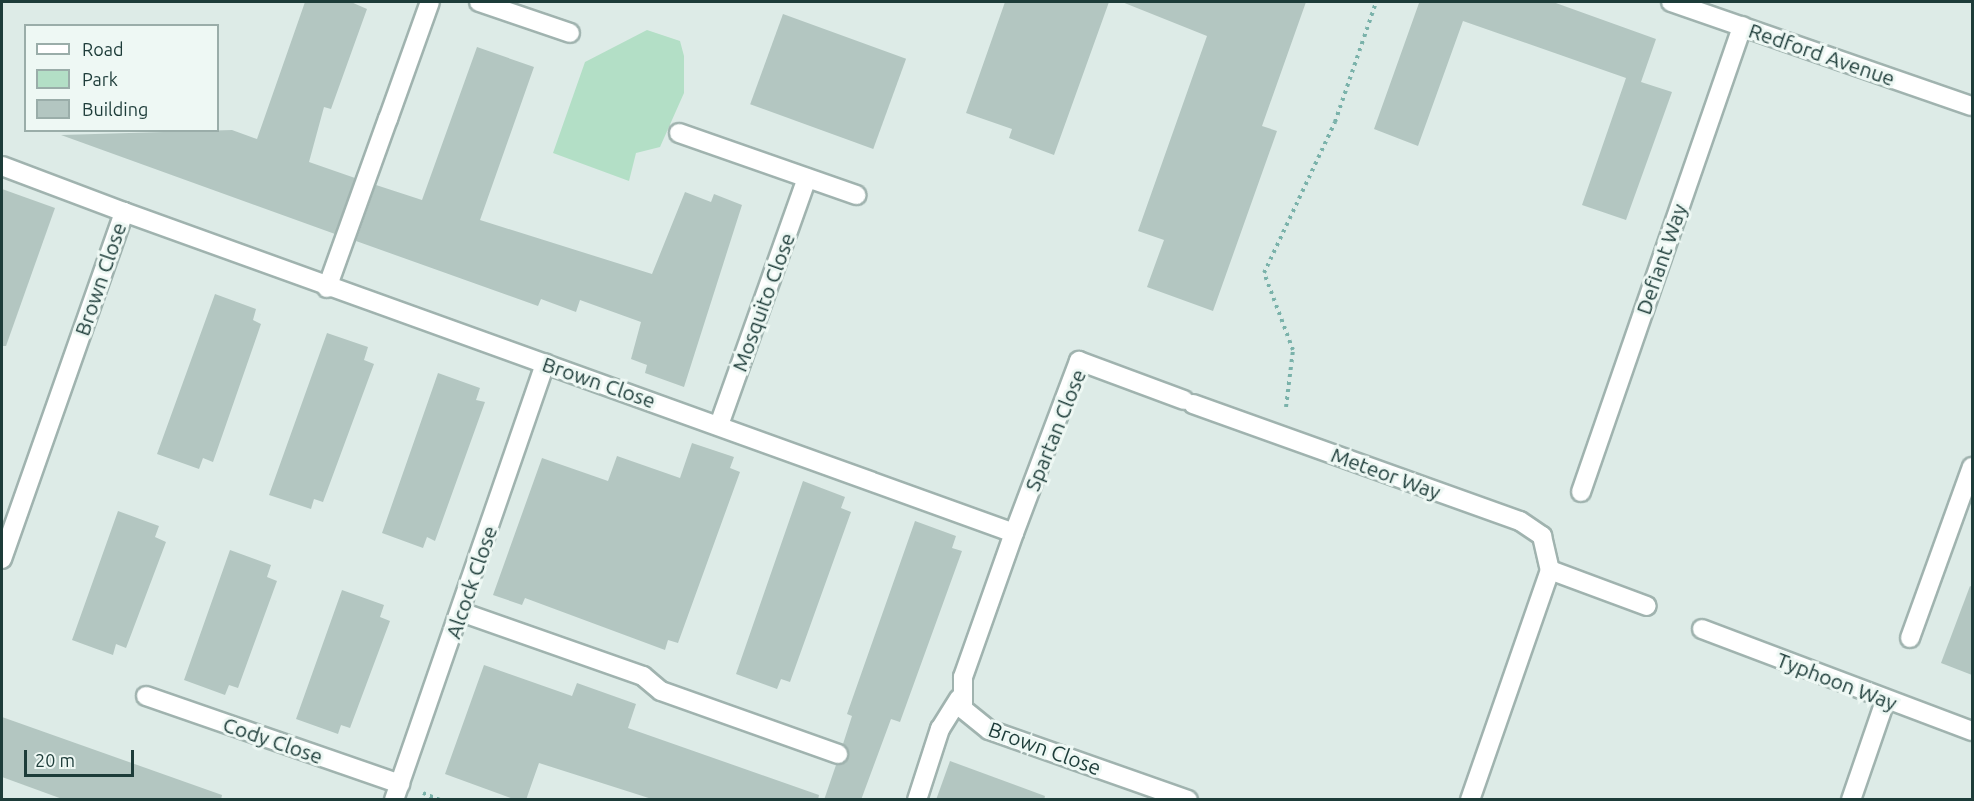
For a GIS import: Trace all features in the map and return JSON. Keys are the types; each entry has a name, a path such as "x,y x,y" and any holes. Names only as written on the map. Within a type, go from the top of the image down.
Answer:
{"street":[{"path":"327,288 430,2"},
{"path":"479,2 570,33"},
{"name":"Redford Avenue","path":"1671,2 1972,106"},
{"name":"Defiant Way","path":"1581,492 1742,26"},
{"path":"680,133 856,195"},
{"path":"2,166 124,212"},
{"name":"Mosquito Close","path":"719,424 807,178"},
{"name":"Brown Close","path":"2,559 124,212 327,288 719,424 1014,533"},
{"name":"Spartan Close","path":"1014,533 1079,361 1188,402"},
{"name":"Alcock Close","path":"397,792 545,363"},
{"name":"Meteor Way","path":"1188,402 1533,528 1548,545 1550,570 1470,800"},
{"path":"1910,638 1972,467"},
{"path":"917,800 940,729 959,699 1014,533"},
{"path":"1550,570 1647,606"},
{"path":"461,612 643,676 661,691 838,754"},
{"name":"Typhoon Way","path":"1702,629 1885,701 1972,731"},
{"name":"Cody Close","path":"146,696 397,792"},
{"name":"Brown Close","path":"959,699 968,717 989,729 1188,800"},
{"path":"1851,800 1885,701"}],"path":[{"path":"1282,436 1293,350 1264,273 1335,122 1376,2"}],"green space":[{"path":"647,30 680,41 684,56 684,93 660,147 636,153 629,181 553,153 585,62"}],"building":[{"path":"305,2 351,2 367,9 331,109 324,107 309,162 355,178 335,234 61,135 232,130 257,139"},
{"path":"1005,2 1109,2 1054,155 1009,138 1012,129 966,113"},
{"path":"1122,2 1306,2 1262,126 1277,131 1213,311 1147,287 1164,240 1138,231 1207,36"},
{"path":"1553,2 1656,39 1641,82 1672,92 1626,220 1582,205 1626,78 1463,21 1418,146 1374,129 1419,3"},
{"path":"783,14 906,59 873,149 750,104"},
{"path":"477,47 534,67 480,220 652,274 685,192 711,202 714,194 742,205 684,387 645,373 647,365 631,359 641,322 580,300 576,312 541,299 538,306 356,241 376,185 422,200"},
{"path":"2,189 55,208 6,346 2,346"},
{"path":"215,294 256,309 253,320 261,324 213,462 203,458 199,469 157,454"},
{"path":"327,333 368,347 364,360 374,364 323,502 314,499 311,509 269,495"},
{"path":"438,373 480,388 476,400 485,402 435,541 427,537 423,548 382,533"},
{"path":"692,443 734,457 730,468 740,472 678,643 668,640 665,650 525,598 522,605 493,595 542,458 608,481 617,456 680,478"},
{"path":"803,481 845,497 841,508 851,512 790,682 781,679 777,689 736,674"},
{"path":"118,511 159,526 155,537 166,542 126,648 116,644 113,655 72,640"},
{"path":"915,521 956,536 952,548 962,551 900,722 891,719 861,800 824,800 836,765 849,757 843,744 852,716 847,714"},
{"path":"230,550 271,565 267,577 277,581 238,688 229,685 225,695 184,680"},
{"path":"1970,586 1972,587 1972,675 1941,663"},
{"path":"342,590 384,605 380,617 390,621 350,728 341,725 338,734 296,719"},
{"path":"484,665 572,696 577,683 636,704 628,728 819,795 818,800 655,800 539,763 526,800 516,800 445,774"},
{"path":"2,717 222,795 221,800 65,800 2,777"},
{"path":"950,761 1045,796 1044,800 936,800"}]}
